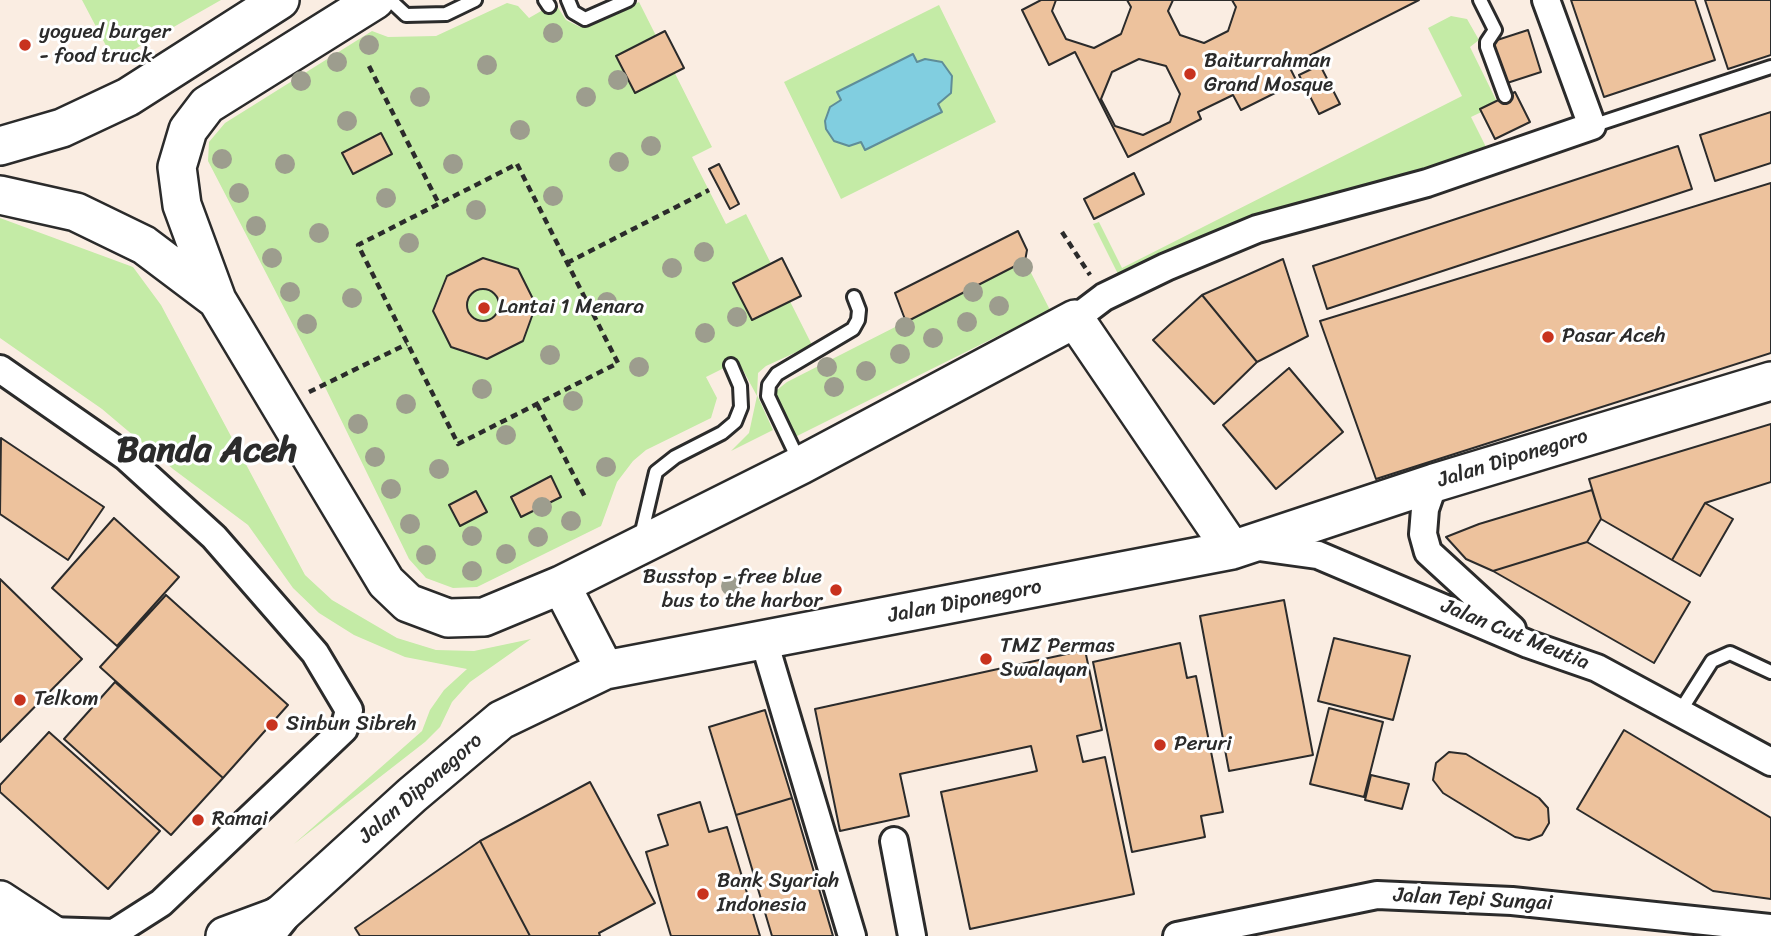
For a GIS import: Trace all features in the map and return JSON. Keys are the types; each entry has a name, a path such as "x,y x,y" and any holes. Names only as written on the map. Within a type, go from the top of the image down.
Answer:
{"main road":[{"path":"0,146 62,128 128,97 280,0"},
{"path":"375,0 207,104 188,130 177,167 182,205 218,300 370,558 387,582 408,603 448,618 484,617 561,585 801,465 1075,319 1239,547"},
{"path":"0,195 87,218 144,245 218,300"},
{"name":"Jalan Diponegoro","path":"225,936 276,924 412,795 501,720 605,670 1239,547 1434,483 1771,381"},
{"path":"561,585 605,670"},
{"path":"0,900 52,933"}],"street":[{"path":"1075,319 1104,297 1166,267 1257,229 1427,183 1592,126 1546,0"},
{"path":"0,369 125,456 214,537 315,653 349,710 344,729 161,902 114,933 52,933"},
{"path":"1434,483 1425,509 1423,534 1428,552 1528,644"},
{"name":"Jalan Cut Meutia","path":"1239,547 1318,555 1528,644 1597,668 1771,762"},
{"path":"764,641 852,936"},
{"path":"894,841 912,936"},
{"name":"Jalan Tepi Sungai","path":"1177,936 1377,895 1513,901 1771,928"}],"lane":[{"path":"390,0 406,15 446,14 475,0"},
{"path":"568,0 573,12 585,19 628,0"},
{"path":"1481,0 1495,30 1487,47 1505,96"},
{"path":"1592,126 1771,67"},
{"path":"801,465 768,396 769,384 777,374 853,329 859,310 854,297"},
{"path":"639,547 656,472 675,457 722,433 735,422 741,407 740,386 731,365"},
{"path":"1679,714 1712,661 1730,653 1771,672"}],"path":[{"path":"369,66 439,204"},
{"path":"517,164 618,363 458,444 358,245 439,204 517,164"},
{"path":"567,263 709,190"},
{"path":"1062,232 1104,297"},
{"path":"280,405 407,344"},
{"path":"537,404 586,499"}],"green space":[{"path":"82,0 221,0 114,61"},
{"path":"639,2 712,147 692,157 726,224 746,214 812,345 766,366 758,373 757,395 773,430 731,451 749,433 757,396 738,361 706,377 717,398 711,418 646,450 633,461 617,482 601,526 477,587 453,588 426,578 409,559 324,385 208,161 209,142 225,123 372,31 388,37 436,36 507,3 518,6 529,18 555,3 566,20 580,27 590,26"},
{"path":"939,5 996,122 841,199 784,82"},
{"path":"1451,16 1467,19 1479,40 1470,47 1498,104 1471,117 1492,159 1120,278 1093,224 1099,222 1122,268 1462,96 1428,28"},
{"path":"0,218 133,267 161,305 305,575 332,600 397,638 436,650 474,651 531,639 470,682 452,702 440,727 425,742 294,844 422,731 430,710 444,690 467,669 405,657 354,635 319,613 293,588 248,525 173,469 102,409 0,338"},
{"path":"1025,261 1050,310 795,437 775,397 777,390 787,382"}],"water":[{"path":"913,54 917,62 925,59 942,62 952,76 951,93 938,104 942,112 865,150 861,142 849,146 834,141 826,129 825,121 830,107 841,100 837,92"}],"building":[{"name":"Baiturrahman Grand Mosque","path":"1041,0 1419,0 1289,66 1297,82 1241,110 1233,95 1198,112 1201,119 1128,157 1075,52 1049,65 1022,10"},
{"path":"1056,0 1127,0 1131,7 1121,34 1094,48 1066,39 1052,11"},
{"path":"1173,0 1232,0 1236,7 1228,31 1204,43 1180,35 1168,11"},
{"path":"1571,0 1695,0 1715,60 1604,97"},
{"path":"1705,0 1771,0 1771,55 1728,69"},
{"path":"1528,30 1541,72 1504,84 1491,42"},
{"path":"665,31 684,68 635,93 616,56"},
{"path":"1139,59 1166,66 1180,94 1170,122 1143,135 1115,126 1101,99 1112,72"},
{"path":"1320,65 1340,104 1319,114 1299,75"},
{"path":"1515,92 1530,122 1495,139 1480,109"},
{"path":"1771,112 1771,163 1715,181 1700,135"},
{"path":"381,133 392,154 353,174 342,153"},
{"path":"1678,146 1692,189 1327,309 1313,266"},
{"path":"719,164 739,204 730,209 709,169"},
{"path":"1134,173 1144,194 1094,219 1084,199"},
{"name":"Pasar Aceh","path":"1771,183 1771,353 1376,479 1320,321"},
{"path":"1018,231 1027,250 1025,261 906,322 895,293"},
{"name":"Lantai 1 Menara","path":"483,258 518,269 536,305 523,341 487,359 451,347 433,311 447,276"},
{"path":"782,258 801,296 752,320 733,283"},
{"path":"1283,259 1308,336 1257,362 1202,295"},
{"path":"483,289 494,294 499,305 494,316 483,321 472,316 467,305 472,294"},
{"path":"1202,295 1257,362 1214,404 1153,340"},
{"path":"1289,368 1343,432 1276,489 1223,425"},
{"path":"1771,424 1771,482 1705,503 1672,560 1601,519 1589,479"},
{"path":"1,438 104,507 68,560 0,514"},
{"path":"551,476 561,497 521,517 511,497"},
{"path":"1592,490 1601,519 1587,542 1493,571 1466,559 1446,537 1479,524"},
{"path":"476,491 487,512 460,526 449,505"},
{"path":"1705,503 1733,519 1700,576 1672,560"},
{"path":"114,518 179,577 117,646 52,588"},
{"path":"1587,542 1690,602 1654,663 1493,571"},
{"name":"Telkom","path":"0,579 82,659 0,742"},
{"path":"166,595 288,705 223,778 100,667"},
{"path":"1284,600 1313,755 1229,771 1200,616"},
{"path":"1334,638 1410,656 1393,720 1318,701"},
{"name":"Peruri","path":"1180,643 1187,678 1196,676 1223,812 1201,816 1205,837 1132,852 1093,662"},
{"path":"1085,650 1102,730 1077,736 1083,762 1105,757 1134,894 970,929 941,792 1037,771 1031,746 900,774 909,816 840,831 815,709"},
{"path":"115,682 223,778 171,835 64,739"},
{"path":"1329,708 1383,722 1364,797 1310,784"},
{"path":"765,710 792,798 736,815 709,727"},
{"path":"1624,730 1771,818 1771,899 1713,891 1577,809"},
{"path":"49,732 160,831 108,889 0,792 0,785"},
{"path":"1449,752 1466,754 1539,798 1548,808 1549,823 1542,835 1529,840 1515,837 1443,793 1433,780 1436,763"},
{"path":"1371,775 1409,784 1402,809 1365,800"},
{"path":"590,782 655,903 599,933 600,936 530,936 480,841"},
{"path":"792,798 833,936 772,936 736,815"},
{"name":"Bank Syariah Indonesia","path":"700,802 709,832 727,827 760,936 671,936 646,852 668,845 658,815"},
{"path":"480,841 530,936 360,936 355,928"}],"place":[{"name":"yogued burger - food truck","path":"25,45"},
{"name":"Baiturrahman Grand Mosque","path":"1190,74"},
{"name":"Lantai 1 Menara","path":"484,308"},
{"name":"Pasar Aceh","path":"1548,337"},
{"name":"Busstop - free blue bus to the harbor","path":"836,590"},
{"name":"TMZ Permas Swalayan","path":"986,659"},
{"name":"Telkom","path":"20,700"},
{"name":"Sinbun Sibreh","path":"272,725"},
{"name":"Peruri","path":"1160,745"},
{"name":"Ramai","path":"198,820"},
{"name":"Bank Syariah Indonesia","path":"703,894"}],"district":[{"name":"Banda Aceh","path":"207,452"}]}
